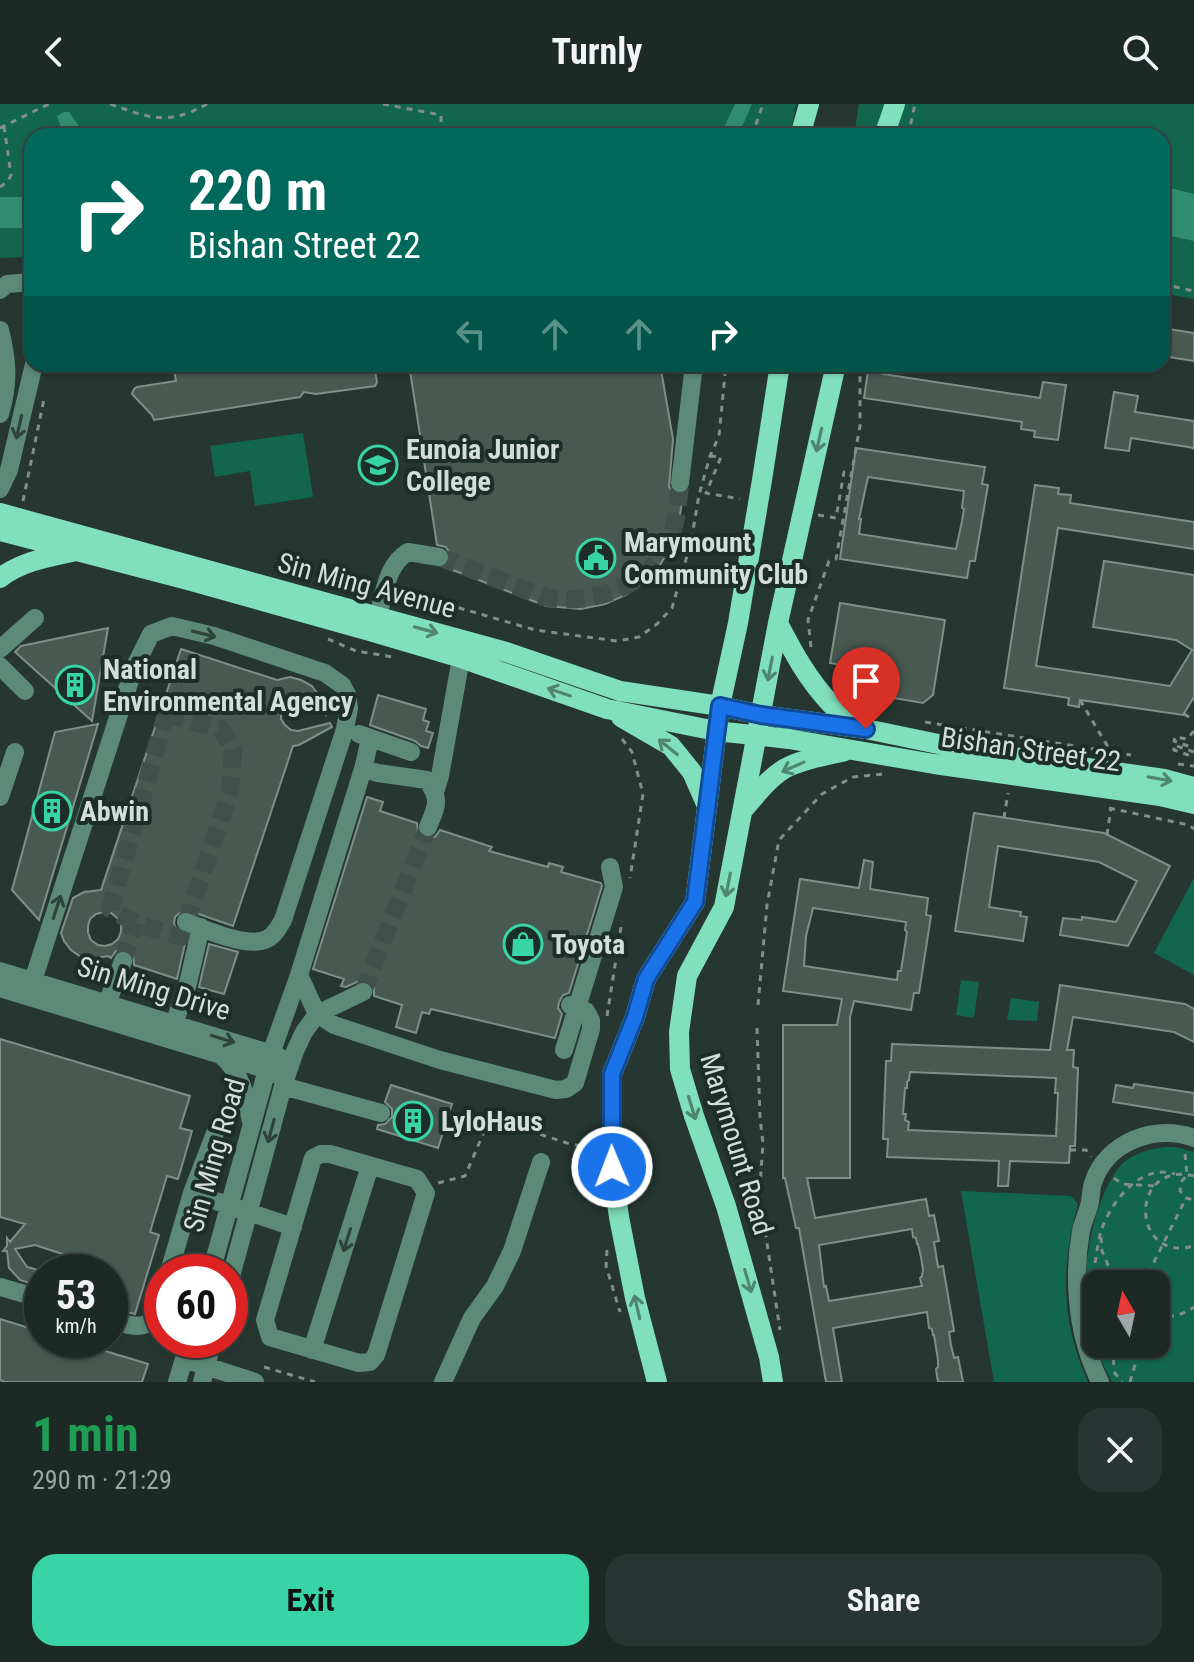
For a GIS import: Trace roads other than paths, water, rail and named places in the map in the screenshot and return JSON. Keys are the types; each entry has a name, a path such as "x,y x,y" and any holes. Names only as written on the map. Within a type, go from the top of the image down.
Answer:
{"main road":[{"path":"802,128 809,104"},
{"path":"887,128 895,104"},
{"path":"657,1382 635,1298 619,1217 612,1167 612,1074 635,1017 646,979 695,902 716,731 749,560 779,372"},
{"name":"Marymount Road","path":"773,1382 769,1357 726,1206 680,1069 679,1032 687,976 724,907 778,623 834,372"},
{"name":"Sin Ming Avenue","path":"9,516 506,652 620,691 720,706"},
{"name":"Sin Ming Avenue","path":"0,531 461,658 607,709 716,731"},
{"path":"0,578 22,565 79,551"},
{"path":"778,623 813,682 833,706 866,729"},
{"name":"Bishan Street 22","path":"720,706 761,715 866,729 972,751 1164,779 1194,787"},
{"path":"607,709 671,746 692,772 707,806"},
{"name":"Bishan Street 22","path":"716,731 855,749 934,764 1160,796 1194,804"},
{"path":"744,809 763,786 785,769 855,749"}],"street":[{"path":"0,290 7,284 24,283"},
{"path":"0,330 6,357 6,393 0,414"},
{"path":"0,489 9,470 32,372"},
{"path":"680,483 693,372"},
{"path":"378,617 391,568 403,555 408,552 439,557"},
{"path":"0,649 35,618"},
{"path":"31,989 134,668 151,634 172,626 214,636 286,669 325,673 342,685 349,701 348,719 283,920 269,938 257,942 194,925 188,983 171,1031"},
{"path":"435,792 461,658"},
{"path":"0,666 25,691"},
{"path":"345,729 411,752"},
{"name":"Sin Ming Road","path":"216,1254 269,1062 299,975 370,739"},
{"path":"0,797 15,752"},
{"path":"363,769 425,779 437,795 437,807 428,827"},
{"path":"564,1050 614,887 610,867"},
{"path":"104,1010 123,961"},
{"name":"Sin Ming Drive","path":"0,971 31,989 269,1062 286,1075 381,1113"},
{"path":"299,975 317,1014 334,1025 424,1055 556,1090 566,1089 575,1083 591,1029 591,1020 586,1011 570,1005"},
{"name":"Sin Ming Drive","path":"0,988 31,989"},
{"path":"317,1014 363,992"},
{"name":"Sin Ming Road","path":"237,1254 286,1075 304,1032 317,1014"},
{"name":"Sin Ming Drive","path":"171,1031 222,1056 269,1062"},
{"path":"222,1056 233,1065 239,1076 252,1127"},
{"path":"174,1254 192,1193 217,1128"},
{"path":"1106,1376 1088,1354 1077,1297 1080,1242 1101,1167 1115,1151 1143,1135 1184,1134 1191,1142"},
{"path":"330,1154 370,1166 417,1179 426,1193 376,1355 370,1362 359,1363 270,1337 265,1320 313,1158 330,1154"},
{"path":"443,1382 472,1318 495,1286 512,1251 541,1162"},
{"path":"312,1350 370,1166"},
{"path":"192,1193 293,1227"},
{"path":"0,1287 24,1294"},
{"path":"177,1382 184,1359 204,1374 255,1382"}],"tunnel":[{"path":"439,557 544,597 576,599 609,592 639,578 662,555 673,530 680,483"},
{"path":"166,714 221,729 233,750 230,792 181,937 135,923 110,909 166,714"},
{"path":"363,992 428,827"},
{"path":"123,961 135,923"}],"place":[{"name":"Eunoia Junior College","path":"378,465"},
{"name":"Marymount Community Club","path":"596,558"},
{"name":"National Environmental Agency","path":"75,685"},
{"name":"Abwin","path":"52,811"},
{"name":"Toyota","path":"523,944"},
{"name":"LyloHaus","path":"413,1121"}]}
